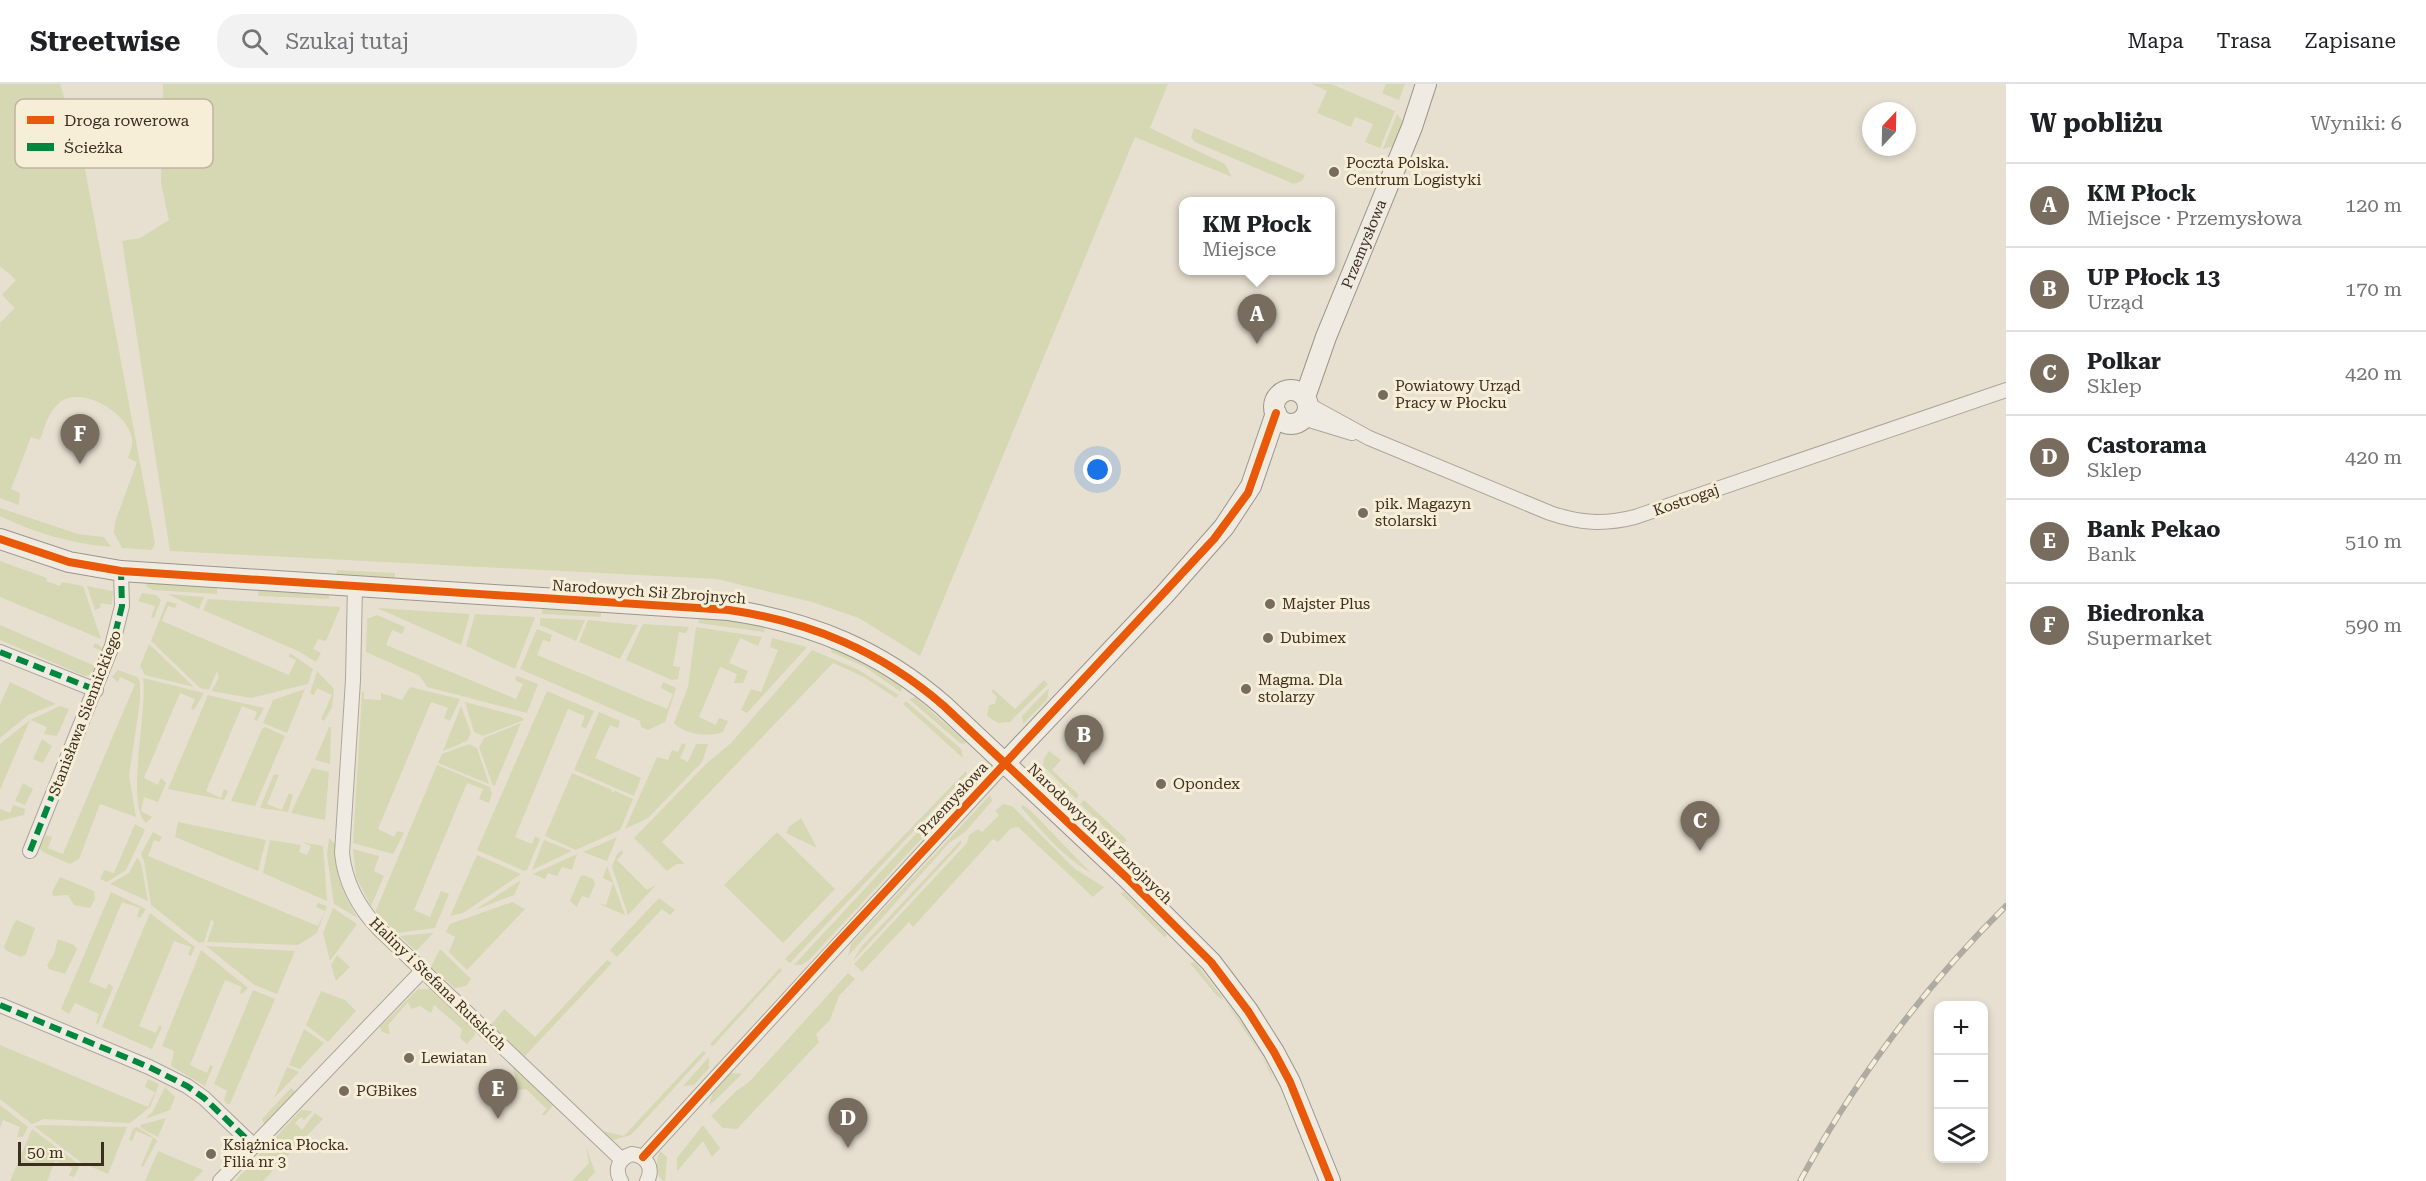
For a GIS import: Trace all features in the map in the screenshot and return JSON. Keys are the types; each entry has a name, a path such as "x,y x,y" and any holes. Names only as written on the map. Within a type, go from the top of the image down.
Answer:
{"street":[{"name":"Przemysłowa","path":"644,1157 1214,539 1251,486 1295,408 1412,127 1426,84"},
{"name":"Kostrogaj","path":"1295,408 1564,518 1589,523 1635,517 2006,390"},
{"name":"Narodowych Sił Zbrojnych","path":"0,539 69,562 121,571 704,607 790,622 852,644 896,668 944,705 1183,933 1226,982 1257,1024 1282,1067 1330,1181"},
{"name":"Stanisława Siennickiego","path":"30,851 96,690 119,624 122,606 121,571"},
{"name":"Haliny i Stefana Rutskich","path":"354,586 353,680 343,831 344,868 358,905 367,917 622,1160"},
{"path":"0,652 96,690"},
{"path":"220,1181 422,970"},
{"path":"0,1005 149,1067 187,1086 204,1098 254,1146"},
{"path":"621,1181 617,1171 622,1160 632,1154 644,1157 650,1168 648,1181"}],"green space":[{"path":"0,84 60,84 65,99 15,99 15,168 85,168 155,543 152,550 122,548 114,533 115,522 137,462 128,458 132,447 129,429 113,411 91,399 68,398 55,407 47,420 40,440 31,437 11,489 20,493 19,505 0,498 0,323 15,308 2,295 16,280 0,266"},
{"path":"163,84 1168,84 1150,128 1225,164 1232,177 1135,137 920,656 859,618 812,602 717,579 170,551 122,241 140,238 169,220 161,184 161,168 213,168 213,99 163,99"},
{"path":"1312,84 1331,84 1395,111 1380,148 1365,142 1373,124 1355,117 1351,127 1317,113 1327,91"},
{"path":"1386,84 1405,84 1399,100 1382,93"},
{"path":"1397,114 1404,123 1395,146 1383,149"},
{"path":"1194,128 1305,175 1302,181 1294,184 1195,142 1191,137"},
{"path":"0,508 78,534 104,537 111,547 82,543 40,532 0,516"},
{"path":"0,561 47,578 46,581 60,586 62,582 83,586 101,639 0,597"},
{"path":"337,570 395,573 395,581 336,577"},
{"path":"147,581 217,585 217,594 153,590 146,586"},
{"path":"87,586 113,591 112,605 101,603 100,608 95,610"},
{"path":"259,588 329,592 329,599 258,596"},
{"path":"683,591 718,593 737,598 717,601 682,598"},
{"path":"142,593 156,595 161,600 154,618 151,617 155,606 138,601"},
{"path":"167,594 204,597 199,609"},
{"path":"208,599 340,608 326,641 318,639 313,649 321,653 316,662 298,651 203,610"},
{"path":"167,601 177,604 175,608 168,606 162,621 289,675 296,660 289,657 290,653 313,669 308,684 251,698 211,691 219,678 217,671 209,690 200,688 151,641"},
{"path":"542,605 601,613 601,617 542,614"},
{"path":"377,608 470,614 461,645"},
{"path":"475,614 535,617 515,669 466,646"},
{"path":"702,614 765,626 764,632 698,623"},
{"path":"377,615 405,627 402,634 392,630 386,645 516,699 523,684 515,680 517,676 538,684 527,713 427,687 420,676 366,652 367,619"},
{"path":"540,618 585,620 576,641 540,625"},
{"path":"588,620 638,625 620,659 579,642"},
{"path":"643,624 689,627 686,633 679,632 673,666 680,667 678,679 672,680 626,660"},
{"path":"0,625 95,666 102,651 93,647 95,643 104,648 93,674 85,676 0,640"},
{"path":"696,627 762,637 758,646 740,638 729,663 748,671 743,683 734,683 737,674 720,667 699,717 716,725 719,718 728,721 723,732 717,734 704,735 690,732 674,723 688,687"},
{"path":"537,629 552,635 550,642 543,640 537,655 667,709 673,694 661,688 663,682 676,688 665,722 648,730 641,727 640,721 520,669"},
{"path":"772,638 807,647 747,713 741,710 751,689 761,692 778,650 770,647"},
{"path":"149,644 194,687 145,675 140,666"},
{"path":"832,644 903,683 901,692 865,667 831,652"},
{"path":"812,650 857,669 899,695 896,698 864,677 833,663 662,842 685,864 676,864 667,871 634,838 707,763 731,743"},
{"path":"118,670 137,677 140,682 140,701 129,776 136,817 100,804 79,859 70,864 39,848 46,835 52,837 48,848 63,854 135,684 120,677 118,682 112,677"},
{"path":"317,671 334,689 332,707 324,721 321,719 332,695 317,688 314,695 310,693"},
{"path":"143,678 204,693 194,710 191,708 195,699 180,693 144,778 158,785 161,778 166,783 158,802 144,797 141,811 152,817 146,823 140,813 137,797"},
{"path":"1044,680 1048,684 1010,722 998,723 987,716 989,705 995,704 997,697 992,692 993,689 1015,709"},
{"path":"10,682 56,704 28,715 0,738 0,705"},
{"path":"410,687 460,699 450,721 444,718 448,708 431,702 378,829 394,837 397,831 404,833 393,854 353,843 362,693 364,691 364,699 381,700 381,693 402,700"},
{"path":"1049,688 1047,700 1023,724 1022,716"},
{"path":"305,689 287,733 263,723 273,700"},
{"path":"547,691 594,711 586,729 581,726 585,716 568,709 515,837 532,844 535,836 540,839 527,870 524,871 477,850"},
{"path":"208,695 264,708 257,721 254,720 257,712 242,706 206,791 221,798 224,789 228,791 224,800 168,789"},
{"path":"915,697 966,742 965,744 960,743 909,699"},
{"path":"906,701 961,749 963,758 903,704"},
{"path":"465,702 521,717 524,720 483,736 474,732"},
{"path":"60,706 69,709 57,736 44,734 47,727 30,720"},
{"path":"461,706 471,733 467,741 443,751"},
{"path":"599,712 620,721 618,728 610,725 595,758 641,778 634,796 574,770"},
{"path":"30,720 0,790 0,744"},
{"path":"521,723 493,786 479,747 484,738"},
{"path":"265,727 285,736 255,806 231,801 262,729"},
{"path":"331,727 330,764 315,760"},
{"path":"42,739 52,746 43,763 33,759"},
{"path":"682,743 686,745 680,758 688,762 696,744 708,744 702,762 648,818 625,829 657,757 668,760 672,750 678,752"},
{"path":"469,744 477,748 489,784 438,763 442,754"},
{"path":"1049,751 1061,760 1052,770 1079,795 1076,799 1043,766 1044,758"},
{"path":"437,765 490,787 492,794 489,803 479,799 483,789 467,783 414,910 430,917 441,891 449,894 435,928 397,933 376,913 376,910"},
{"path":"312,768 329,772 325,820 291,813"},
{"path":"966,771 967,774 790,963 785,959"},
{"path":"572,773 612,790 611,793 615,791 633,799 620,830 576,850 545,836"},
{"path":"274,774 279,775 267,804 282,810 289,793 293,795 288,812 260,808"},
{"path":"967,779 975,781 809,960 801,965 794,965"},
{"path":"23,783 33,789 25,805 15,801"},
{"path":"1053,784 1127,854 1121,855 1049,788"},
{"path":"990,795 992,801 965,832 949,843 848,956 851,944"},
{"path":"1084,800 1127,840 1123,844 1080,804"},
{"path":"1003,804 1012,806 1075,869 1104,887 1093,897 1018,827 1011,828 998,842 993,839 913,927 909,922 862,972 854,964 967,843 969,835 978,829 982,832 999,815 995,811"},
{"path":"13,805 25,809 24,815 0,821 0,809 10,813"},
{"path":"1023,805 1091,873 1053,843 1021,807"},
{"path":"801,818 817,848 786,833 789,827"},
{"path":"178,822 266,840 258,871 175,837"},
{"path":"135,824 145,830 126,870 107,882 100,879 104,870 114,873"},
{"path":"153,832 162,837 159,842 154,840 148,856 318,926 325,911 316,907 318,903 327,906 317,933 298,945 207,942 214,922 211,920 204,942 199,943 151,905 141,854"},
{"path":"777,832 835,889 783,943 724,885"},
{"path":"617,837 607,861 583,852"},
{"path":"329,838 335,844 336,864 344,892 358,918 334,904 327,855"},
{"path":"270,840 301,845 299,852 307,855 311,846 302,842 323,846 327,901 263,873"},
{"path":"544,840 572,851 532,870"},
{"path":"961,840 961,844 852,962 862,946"},
{"path":"353,849 379,856 374,871 384,876 371,906 356,877"},
{"path":"622,850 623,853 617,860 647,890 656,885 628,915 612,867 617,854"},
{"path":"577,854 572,870 562,867 557,876 548,873 545,879 533,874"},
{"path":"477,855 521,874 463,913 450,916"},
{"path":"137,858 141,863 148,901 110,884 129,873"},
{"path":"607,866 625,915 597,903 606,905 613,883 603,878"},
{"path":"583,875 593,879 595,884 589,898 582,896 577,907 570,901"},
{"path":"60,877 94,891 95,899 90,908 74,905 68,895 53,896 52,892"},
{"path":"521,880 514,895 475,910"},
{"path":"111,892 146,909 140,918 137,916 140,908 122,902 89,982 106,989 109,983 113,988 98,1024 96,1023 99,1014 75,1003 69,1014 61,1009"},
{"path":"1124,892 1167,934 1165,938 1120,893"},
{"path":"659,898 675,910 670,915 662,909 617,957 610,950"},
{"path":"512,902 525,909 467,970 449,952 455,937 446,932 450,924"},
{"path":"333,908 357,924 330,961 323,933"},
{"path":"150,913 195,947 191,956 188,955 191,947 174,941 139,1026 156,1033 159,1025 162,1027 152,1049 102,1027"},
{"path":"17,920 35,928 26,954 21,957 7,951 4,947"},
{"path":"433,933 416,951 400,936"},
{"path":"58,939 74,945 77,949 65,974 49,969 47,965 54,954"},
{"path":"206,946 295,951 277,994 253,984"},
{"path":"440,949 471,979 466,986 455,988 431,967"},
{"path":"201,950 248,988 242,994 240,993 242,987 225,980 190,1065 207,1073 210,1065 213,1066 205,1086 171,1066 174,1051 162,1046"},
{"path":"337,955 350,967 336,981 331,965"},
{"path":"607,960 612,963 525,1056 491,1025 504,1009 535,1037"},
{"path":"1195,962 1244,1026 1271,1072 1272,1078 1261,1055 1224,1000 1217,996 1190,963"},
{"path":"780,968 782,970 713,1046 710,1044"},
{"path":"848,973 855,979 839,996 830,1020 816,1034 819,1042 737,1129 723,1128 711,1116 736,1091 749,1082"},
{"path":"418,989 431,989 474,1029 475,1035 467,1044 460,1038 462,1029 434,1005 431,1013 420,1006 411,1009 408,1002 388,1025 390,1034 382,1032 380,1027"},
{"path":"253,990 275,999 230,1104 227,1104 224,1100 227,1091 214,1084"},
{"path":"321,991 345,1000 356,1011 328,1042 306,1025"},
{"path":"304,1029 324,1043 300,1069 289,1065"},
{"path":"0,1045 148,1107 155,1092 145,1087 148,1079 159,1084 150,1107 130,1123 44,1119 32,1124 0,1099"},
{"path":"703,1051 706,1053 631,1135 613,1140 603,1131 624,1136"},
{"path":"709,1057 709,1068 694,1085 683,1086"},
{"path":"287,1067 299,1072 274,1098"},
{"path":"513,1068 553,1105 545,1115 541,1115 547,1109 526,1089 518,1090"},
{"path":"731,1073 742,1074 709,1106 712,1094"},
{"path":"165,1087 175,1097 170,1110 145,1119 153,1111"},
{"path":"291,1088 296,1092 265,1126 262,1119"},
{"path":"0,1105 28,1127 23,1137 17,1137 20,1127 3,1120 0,1128"},
{"path":"301,1110 313,1111 304,1120 301,1117 295,1123 302,1130 315,1113 323,1119 263,1181 235,1181"},
{"path":"166,1118 158,1137 141,1128 140,1125"},
{"path":"703,1125 720,1148 712,1157 703,1141 677,1171 677,1158"},
{"path":"34,1126 127,1127 108,1174 82,1163"},
{"path":"137,1127 156,1139 157,1141 143,1167 141,1166 153,1138 136,1131 132,1141 129,1140 133,1129"},
{"path":"32,1129 80,1165 74,1177 69,1176 72,1168 55,1161 47,1181 10,1181"},
{"path":"586,1147 595,1172 587,1181 572,1181 589,1163"},
{"path":"158,1151 203,1171 193,1181 145,1181"},
{"path":"660,1151 667,1157 665,1181 657,1172"}],"railway":[{"path":"1800,1181 1844,1107 1893,1036 1947,969 2006,906"}],"marked path":[{"path":"30,851 112,646 122,606 121,571"},
{"path":"0,652 96,690"},
{"path":"0,1005 149,1067 187,1086 204,1098 254,1146"}],"cycle path":[{"path":"643,1157 831,950 1214,539 1248,493 1276,413"},
{"path":"0,539 69,562 121,571 729,610 788,622 844,642 895,669 944,706 1126,877 1211,962 1248,1011 1274,1052 1290,1082 1330,1181"}],"place":[{"name":"Poczta Polska. Centrum Logistyki","path":"1334,172"},
{"name":"KM Płock","path":"1257,344"},
{"name":"Powiatowy Urząd Pracy w Płocku","path":"1383,395"},
{"name":"Biedronka","path":"80,464"},
{"name":"pik. Magazyn stolarski","path":"1363,513"},
{"name":"Majster Plus","path":"1270,604"},
{"name":"Dubimex","path":"1268,638"},
{"name":"Magma. Dla stolarzy","path":"1246,689"},
{"name":"UP Płock 13","path":"1084,765"},
{"name":"Opondex","path":"1161,784"},
{"name":"Polkar","path":"1700,851"},
{"name":"Lewiatan","path":"409,1058"},
{"name":"PGBikes","path":"344,1091"},
{"name":"Bank Pekao","path":"498,1119"},
{"name":"Castorama","path":"848,1148"},
{"name":"Książnica Płocka. Filia nr 3","path":"211,1154"}]}
